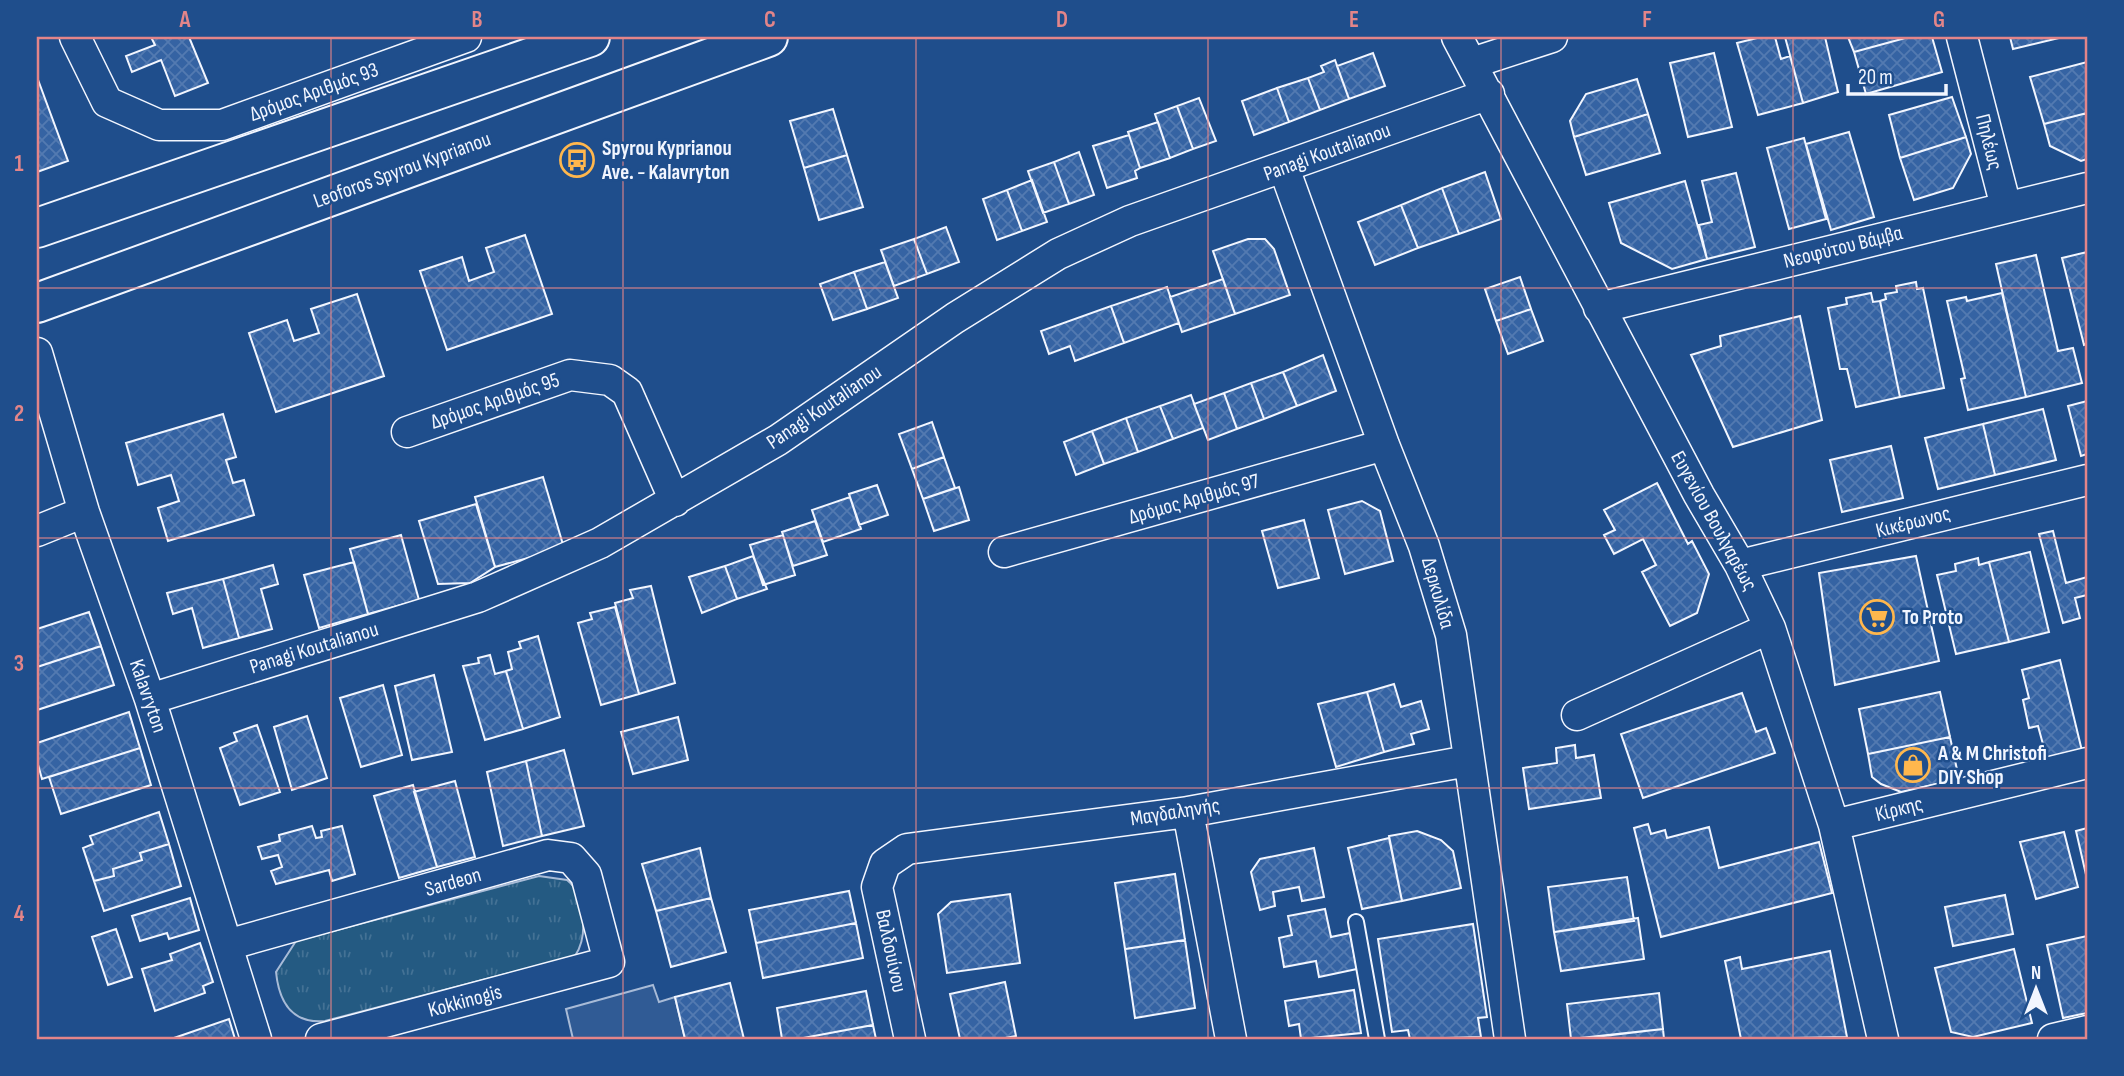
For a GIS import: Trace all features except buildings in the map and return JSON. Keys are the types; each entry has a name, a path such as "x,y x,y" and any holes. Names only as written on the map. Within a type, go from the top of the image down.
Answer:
{"main road":[{"path":"37,228 590,37"},
{"name":"Leoforos Spyrou Kyprianou","path":"37,303 768,37"}],"street":[{"name":"Δρόμος Αριθμός 93","path":"75,37 107,102 159,125 222,125 466,37"},
{"name":"Ευγενίου Βουλγαρέως","path":"1457,37 1740,565 1770,628 1834,825 1883,1039"},
{"path":"1472,63 1552,37"},
{"name":"Πηλέως","path":"1962,37 2006,207"},
{"name":"Panagi Koutalianou","path":"150,699 478,597 600,543 778,440 955,318 1058,254 1130,221 1489,94"},
{"name":"Δερκυλίδα","path":"1284,168 1384,445 1424,546 1451,635 1510,1039"},
{"name":"Νεοφύτου Βάμβα","path":"1600,308 2087,188"},
{"name":"Kalavryton","path":"37,353 84,512 150,699 256,1039"},
{"name":"Δρόμος Αριθμός 95","path":"407,432 570,375 610,380 627,392 675,502"},
{"name":"Δρόμος Αριθμός 97","path":"1004,552 1384,445"},
{"name":"Κικέρωνος","path":"1740,565 2087,480"},
{"path":"37,531 84,512"},
{"path":"1577,715 1770,628"},
{"name":"Μαγδαληνής","path":"885,864 907,849 1188,812 1468,761"},
{"name":"Κίρκης","path":"1834,825 2087,763"},
{"path":"1188,812 1231,1039"},
{"name":"Sardeon","path":"227,945 548,855 571,858 586,875 609,962"},
{"name":"Βαλδουίνου","path":"885,864 877,887 910,1039"},
{"name":"Kokkinogis","path":"321,1039 609,962"},
{"path":"2053,1039 2087,1031"}],"lane":[{"path":"1356,922 1377,1039"}],"green space":[{"path":"539,876 567,880 578,896 583,928 575,956 325,1021 304,1019 296,1015 289,1009 280,993 276,972 296,941"}],"shaded area":[{"path":"653,985 659,1002 675,997 685,1039 573,1039 566,1009"}],"place":[{"name":"Spyrou Kyprianou Ave. - Kalavryton","path":"577,160"},
{"name":"To Proto","path":"1877,617"},
{"name":"A & M Christofi DIY Shop","path":"1913,765"}]}
